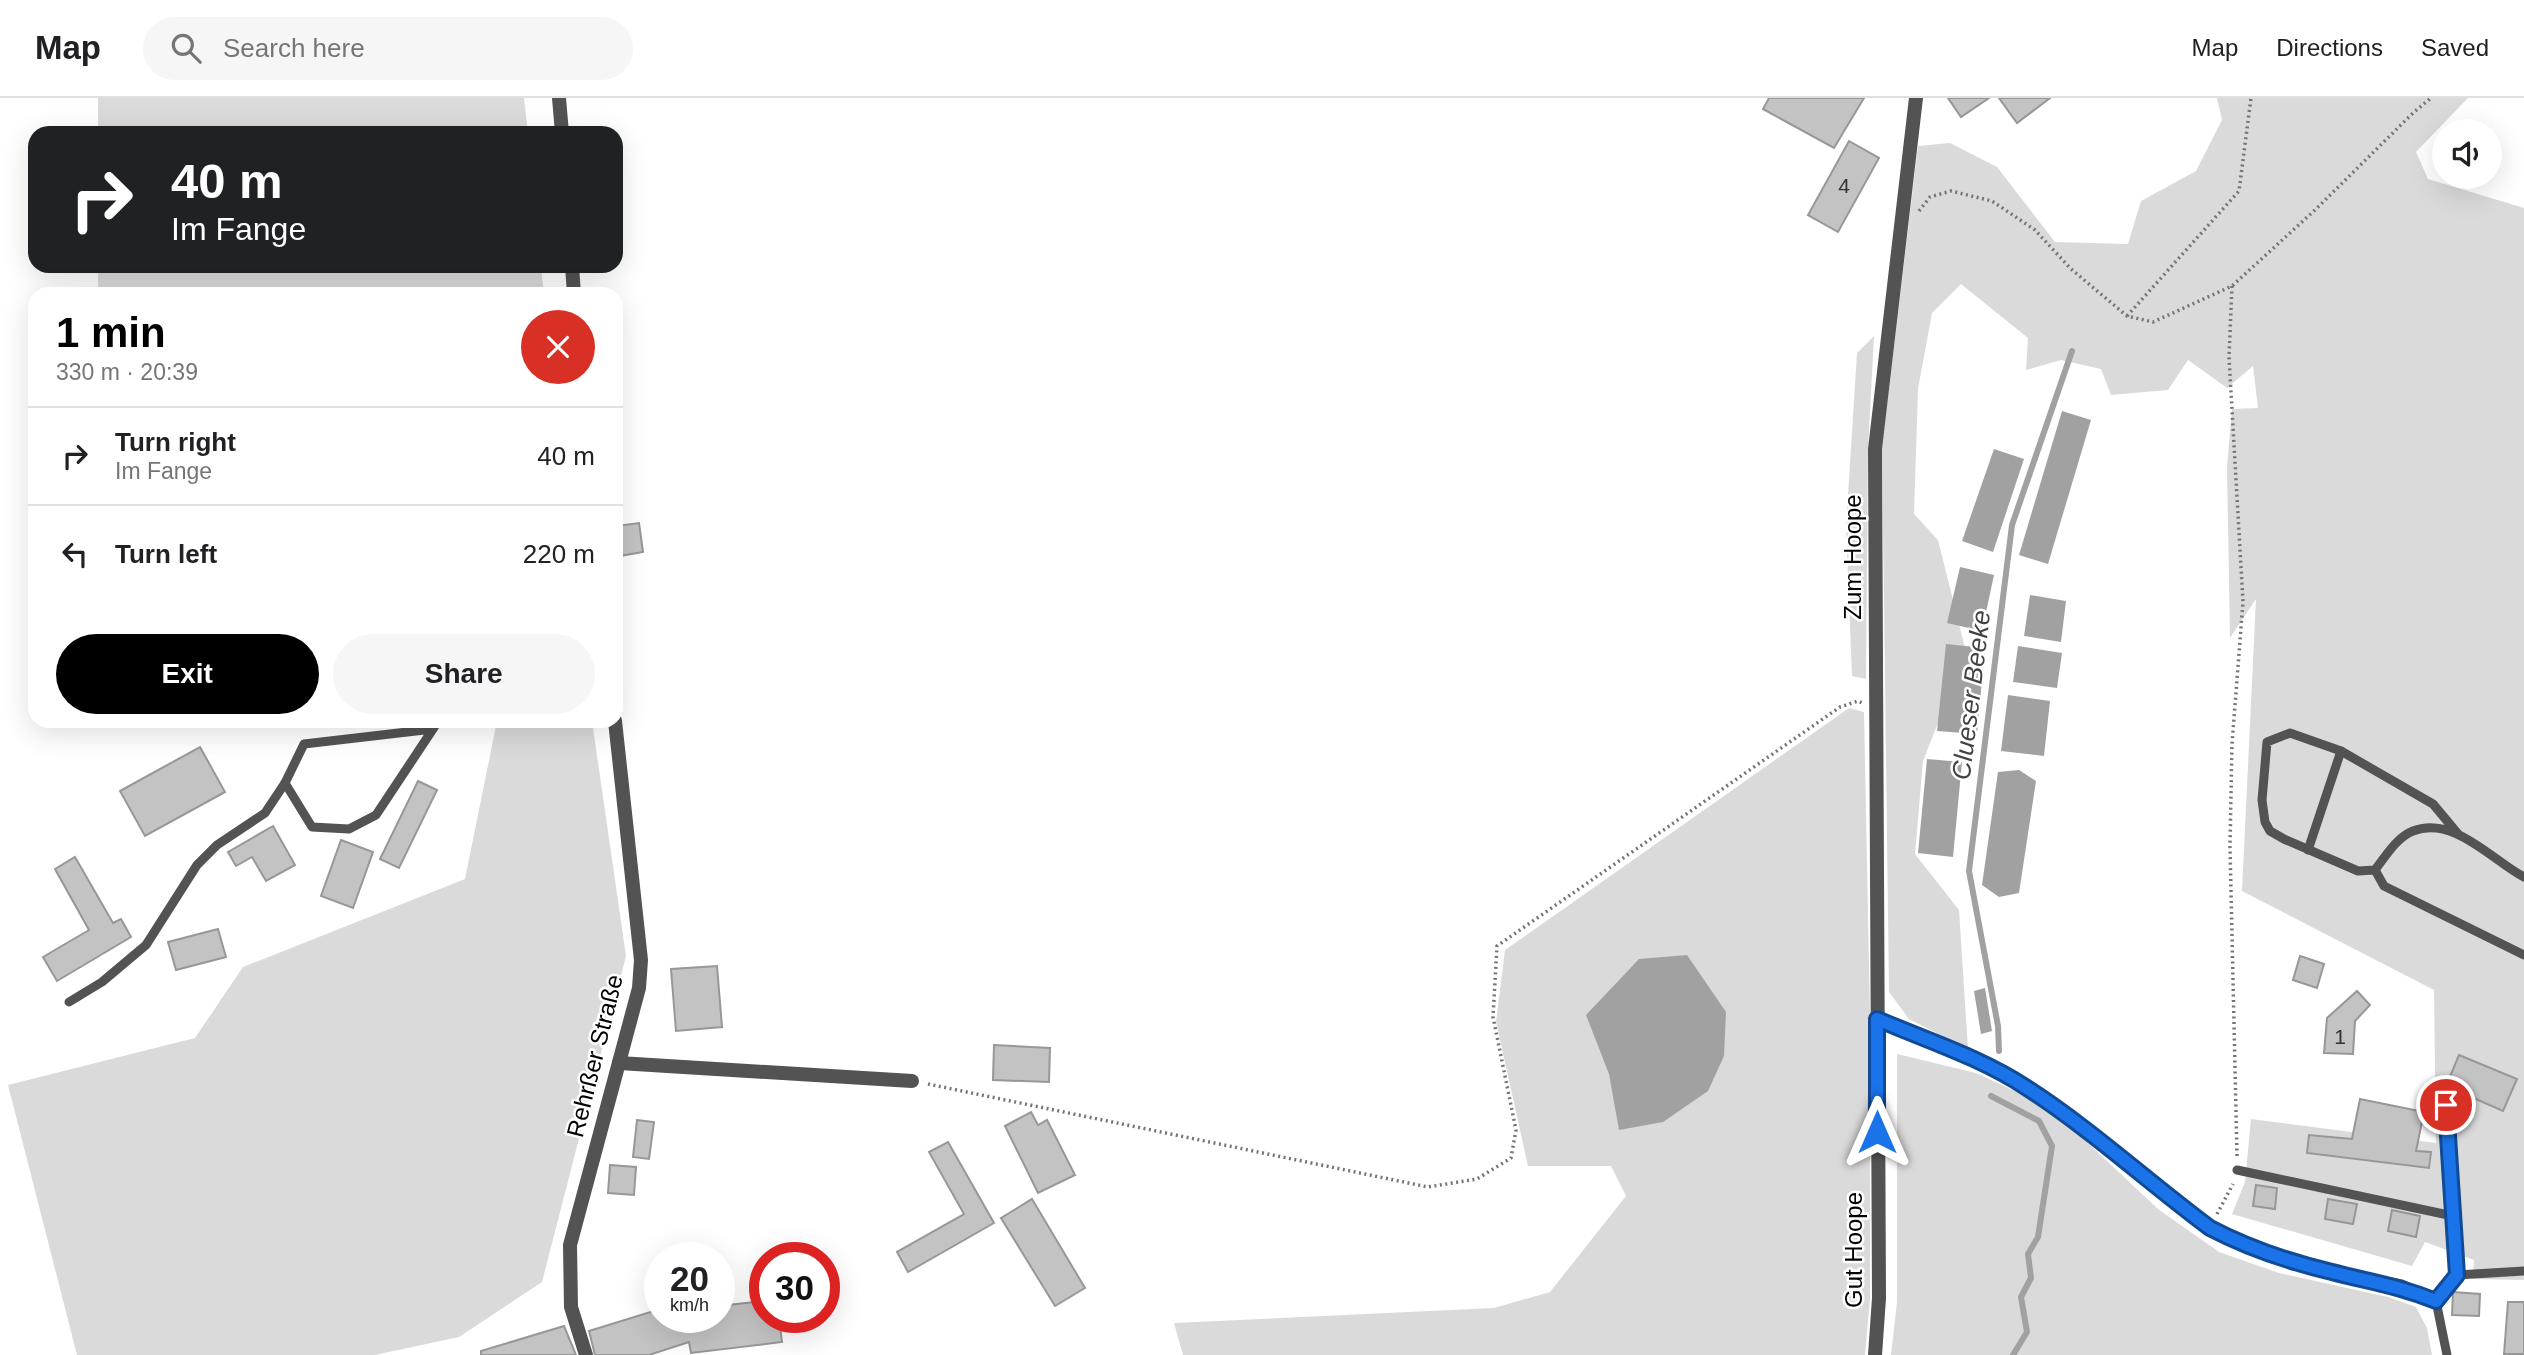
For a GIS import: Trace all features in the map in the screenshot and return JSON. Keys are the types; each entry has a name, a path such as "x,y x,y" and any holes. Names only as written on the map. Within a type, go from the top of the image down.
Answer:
{"street":[{"path":"559,98 561,126"},
{"name":"Zum Hoope","path":"1877,1019 1875,449 1916,98"},
{"name":"Rehrßer Straße","path":"586,1355 570,1307 570,1245 639,988 641,960 616,728"},
{"path":"1877,1019 1978,1062 2025,1086 2081,1125 2210,1228 2270,1254 2333,1273 2400,1286 2436,1301"},
{"name":"Gut Hoope","path":"1875,1355 1879,1298 1877,1019"},
{"path":"619,1063 912,1081"}],"lane":[{"path":"69,1002 102,982 146,945 197,865 217,845 265,813 285,783 304,744 415,728"},
{"path":"285,783 312,827 349,829 376,815 434,728"},
{"path":"2458,834 2433,803 2341,751 2290,733 2267,742 2262,800 2264,822 2270,831 2358,871 2375,870 2391,849 2411,831 2433,827 2458,834 2524,877"},
{"path":"2308,850 2341,751"},
{"path":"2375,870 2384,886 2524,955"},
{"path":"2446,1105 2457,1275 2436,1301 2447,1355"},
{"path":"2237,1170 2453,1216"},
{"path":"2457,1275 2524,1271"}],"path":[{"path":"2127,316 2239,191 2251,98"},
{"path":"1900,234 1930,197 1951,191 1992,201 2035,230 2071,269 2127,316 2152,322 2232,286 2431,98"},
{"path":"2210,1228 2237,1177 2230,847 2232,744 2243,602 2229,357 2232,286"},
{"path":"912,1081 1428,1187 1477,1178 1511,1158 1516,1130 1493,1017 1497,946 1840,707"}],"shaded area":[{"path":"98,98 524,98 527,126 98,126"},
{"path":"2217,98 2468,98 2448,119 2432,119 2432,135 2416,152 2428,179 2432,180 2432,189 2461,189 2524,208 2524,1280 2473,1279 2474,1260 2425,1242 2412,1266 2232,1214 2245,1182 2251,1119 2436,1143 2434,990 2242,891 2256,599 2230,638 2227,467 2232,409 2258,408 2253,366 2227,388 2188,360 2168,390 2111,395 2101,369 2061,360 2026,370 2028,338 1961,284 1932,313 1918,389 1914,514 1938,540 1966,652 1923,761 1915,854 1959,910 1968,1049 1909,1019 1889,992 1882,448 1918,146 1950,143 1997,167 2055,242 2128,244 2141,201 2196,171 2222,120"},
{"path":"98,273 542,273 543,287 98,287"},
{"path":"1874,336 1868,449 1866,679 1852,676 1846,527 1857,353"},
{"path":"1849,708 1864,712 1870,1017 1870,1299 1865,1355 1183,1355 1174,1323 1494,1308 1550,1292 1626,1196 1611,1166 1528,1166 1496,1022 1505,950"},
{"path":"496,728 593,728 626,956 542,1282 459,1337 375,1355 77,1355 8,1085 195,1038 243,967 465,879"},
{"path":"1897,1054 1976,1073 2021,1094 2074,1130 2158,1209 2219,1252 2279,1273 2388,1297 2416,1307 2427,1328 2432,1355 1891,1355 1897,1302"}],"water":[{"path":"2062,411 2091,420 2048,564 2019,555"},
{"path":"1994,449 2024,459 1993,552 1962,541"},
{"path":"1960,567 1994,575 1982,631 1947,623"},
{"path":"2030,595 2066,601 2061,642 2024,636"},
{"path":"1946,644 1985,648 1977,734 1937,731"},
{"path":"2018,646 2062,653 2057,688 2013,682"},
{"path":"2008,695 2050,701 2044,756 2001,751"},
{"path":"1927,759 1962,762 1953,857 1918,853"},
{"path":"2019,770 2036,781 2019,893 1999,897 1982,885 1998,772"},
{"path":"1687,955 1726,1012 1724,1056 1708,1091 1663,1122 1619,1130 1609,1074 1586,1015 1639,959"},
{"path":"1985,988 1992,1031 1981,1034 1974,991"}],"building":[{"path":"1769,98 1864,98 1834,148 1763,109"},
{"path":"1948,98 1989,98 1961,117"},
{"path":"1999,98 2050,98 2017,123"},
{"path":"1849,141 1879,158 1838,232 1808,215"},
{"path":"639,523 643,552 623,555 623,525"},
{"path":"200,747 225,792 145,836 120,791"},
{"path":"418,781 437,790 399,868 380,859"},
{"path":"273,826 295,865 266,881 252,857 236,866 228,852"},
{"path":"341,840 373,852 353,908 321,896"},
{"path":"75,857 113,923 121,919 131,937 57,981 43,957 89,930 55,869"},
{"path":"218,929 226,957 176,970 168,942"},
{"path":"2300,956 2324,964 2317,988 2293,980"},
{"path":"717,966 722,1027 676,1031 671,969"},
{"path":"2357,991 2370,1005 2355,1021 2353,1054 2324,1053 2327,1018"},
{"path":"994,1045 1050,1048 1049,1082 993,1080"},
{"path":"2459,1055 2517,1079 2503,1111 2446,1086"},
{"path":"2360,1099 2424,1112 2416,1151 2431,1152 2429,1168 2307,1153 2309,1135 2352,1139"},
{"path":"1031,1112 1038,1125 1047,1120 1075,1175 1038,1193 1005,1126"},
{"path":"637,1120 654,1122 649,1159 633,1157"},
{"path":"948,1142 994,1223 908,1272 897,1252 964,1214 929,1152"},
{"path":"610,1165 636,1167 634,1195 608,1193"},
{"path":"2256,1185 2277,1188 2275,1209 2253,1206"},
{"path":"1032,1199 1085,1288 1055,1306 1001,1218"},
{"path":"2328,1199 2357,1204 2353,1224 2325,1219"},
{"path":"2392,1210 2420,1216 2416,1237 2388,1231"},
{"path":"2453,1292 2480,1294 2479,1316 2452,1315"},
{"path":"2508,1302 2524,1302 2524,1354 2504,1354"},
{"path":"749,1303 749,1333 781,1333 782,1342 691,1353 689,1342 649,1355 595,1355 589,1331 644,1314 644,1333 735,1333 735,1304"},
{"path":"564,1326 576,1355 481,1355 481,1351"}],"waterway":[{"name":"Clueser Beeke","path":"1999,1051 1998,1026 1969,871 2012,525 2072,351"},
{"name":"Clueser Beeke","path":"1991,1096 2039,1121 2052,1146 2038,1237 2028,1254 2031,1278 2021,1297 2027,1332 2013,1355"}],"route":[{"path":"1877,1132 1877,1019 1978,1062 2025,1086 2081,1125 2170,1199 2210,1228 2270,1254 2333,1273 2400,1286 2436,1301 2457,1275 2446,1105"}]}
